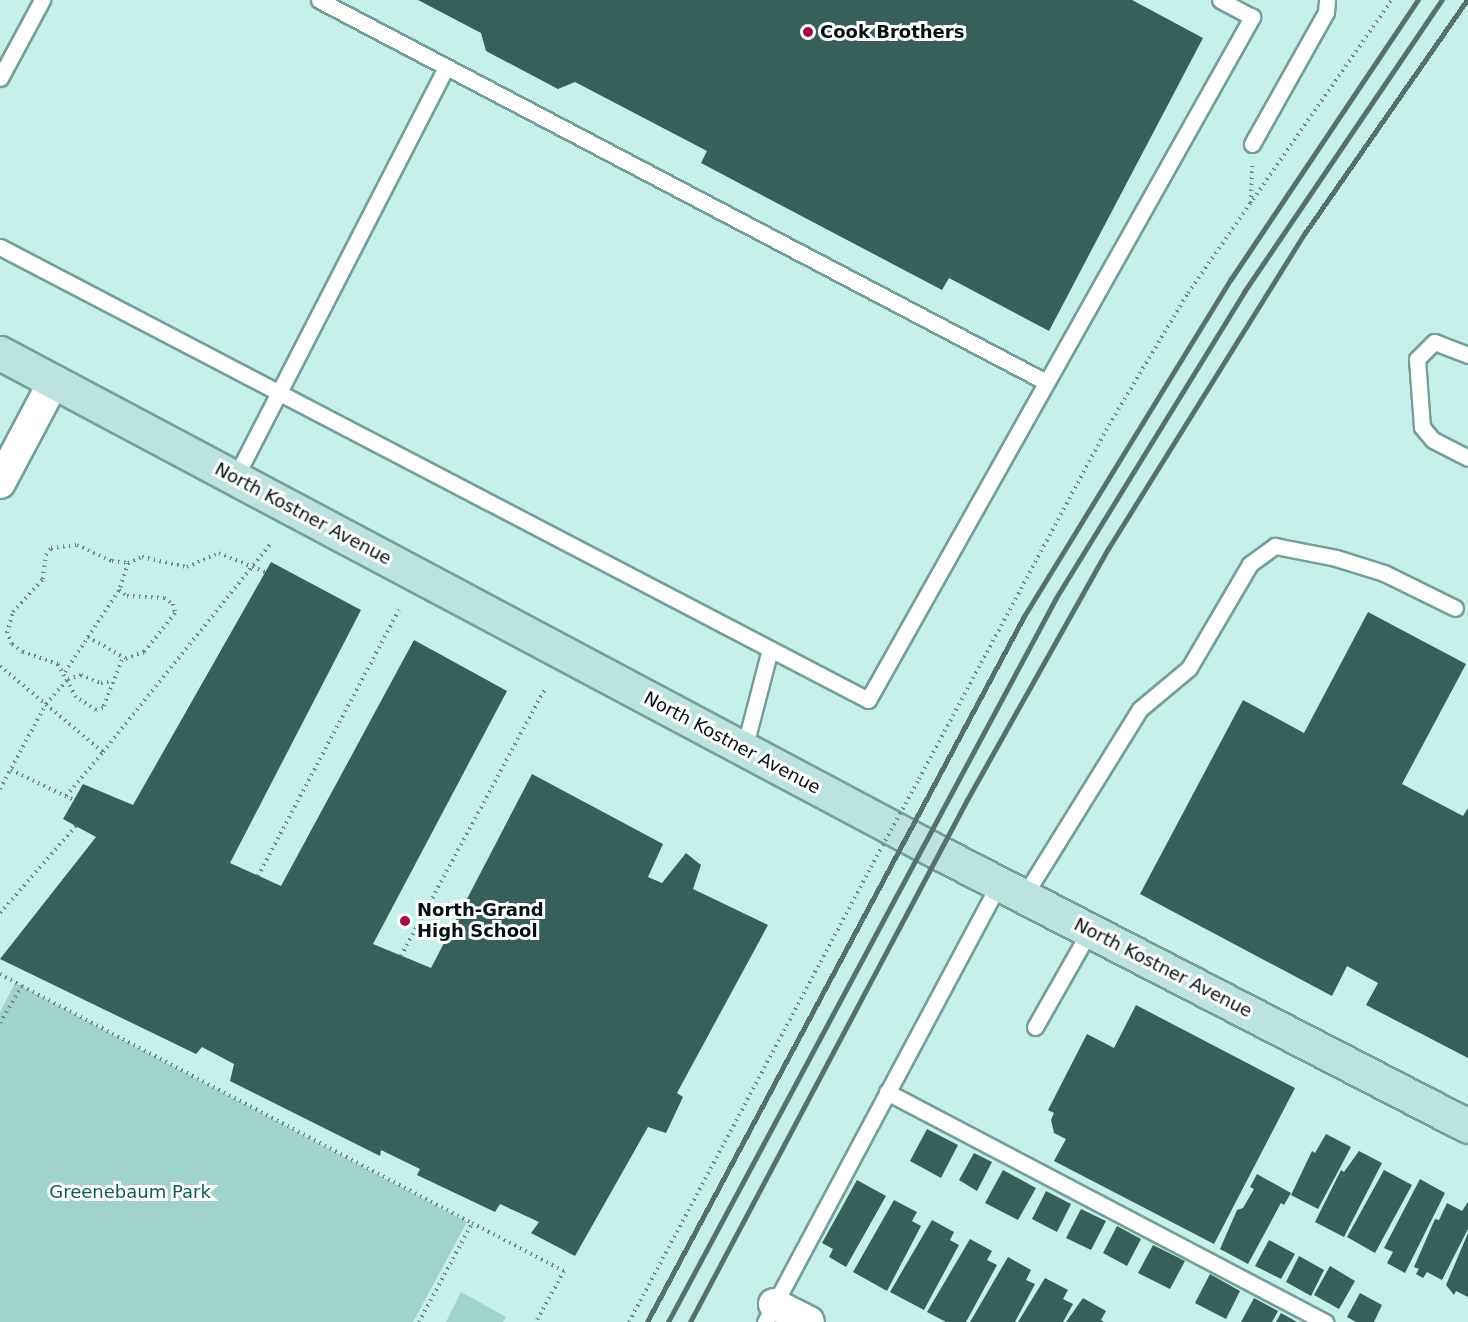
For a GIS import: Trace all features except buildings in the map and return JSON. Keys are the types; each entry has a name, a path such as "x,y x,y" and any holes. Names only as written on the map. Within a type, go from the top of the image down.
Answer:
{"street":[{"name":"North Kostner Avenue","path":"0,353 744,749 1468,1126"},
{"path":"0,483 54,381"},
{"path":"769,1313 809,1322"}],"lane":[{"path":"0,78 42,0"},
{"path":"319,0 1046,382"},
{"path":"0,247 868,700 1252,17 1220,0"},
{"path":"1252,144 1326,12 1327,0"},
{"path":"235,478 281,393 446,67"},
{"path":"1468,355 1434,342 1417,359 1422,427 1433,440 1468,458"},
{"path":"769,1313 887,1092 1011,889 1140,709 1189,668 1250,564 1275,546 1336,558 1384,573 1455,608"},
{"path":"744,749 770,649"},
{"path":"1035,1027 1090,930"},
{"path":"887,1092 1325,1322"}],"path":[{"path":"629,1322 1109,425 1188,293 1392,0"},
{"path":"1251,203 1252,144"},
{"path":"66,796 272,543"},
{"path":"119,590 127,596 164,598 173,604 176,613 144,652 125,659 111,681 102,708 96,710 76,696 58,664 12,644 7,633 14,612 43,579 46,555 51,548 77,544 112,561 128,562 142,557 187,567 219,553 266,572"},
{"path":"64,672 119,590 128,562"},
{"path":"258,876 399,610"},
{"path":"88,636 125,659"},
{"path":"0,666 103,752"},
{"path":"0,789 46,704 68,679 81,675 101,684 111,681"},
{"path":"401,956 546,687"},
{"path":"10,770 74,800"},
{"path":"0,913 76,826"},
{"path":"0,974 564,1271 536,1322"},
{"path":"0,1023 22,986"},
{"path":"419,1322 472,1223"}],"green space":[{"name":"Greenebaum Park","path":"15,983 467,1222 413,1322 0,1322 0,1012"},
{"path":"461,1292 506,1317 503,1322 446,1322"}],"railway":[{"path":"647,1322 1023,618 1231,279 1418,0"},
{"path":"668,1322 1056,598 1244,292 1442,0"},
{"path":"690,1322 967,800 1108,549 1305,233 1467,0"}],"place":[{"name":"Cook Brothers","path":"808,32"},
{"name":"North-Grand High School","path":"405,921"}]}
